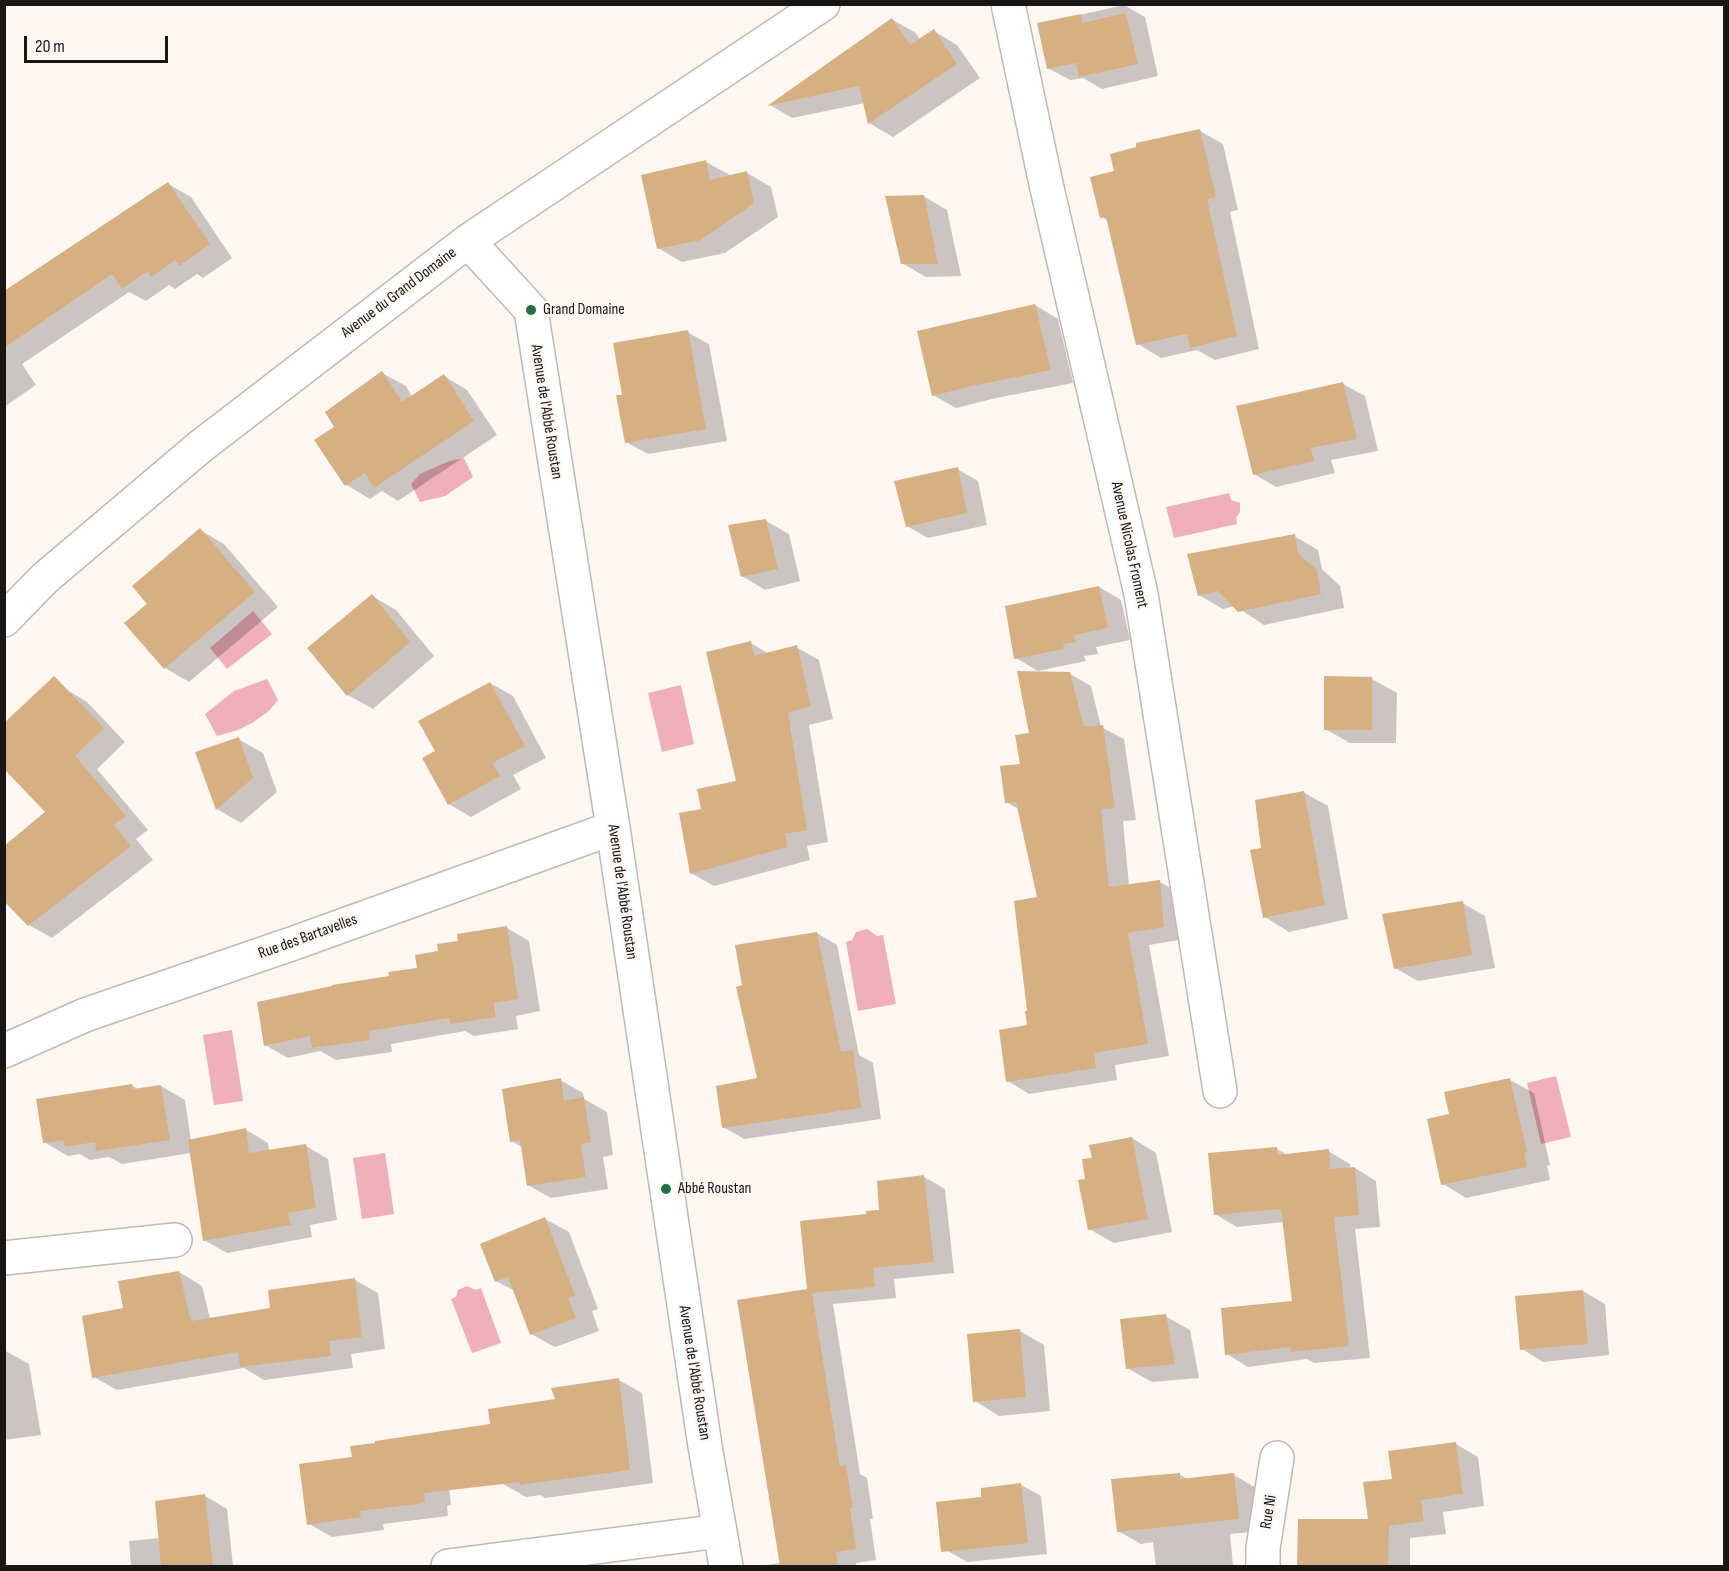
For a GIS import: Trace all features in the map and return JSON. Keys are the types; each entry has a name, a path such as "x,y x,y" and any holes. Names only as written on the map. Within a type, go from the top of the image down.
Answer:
{"street":[{"name":"Avenue du Grand Domaine","path":"4,620 45,578 201,446 468,241 823,4"},
{"name":"Avenue Nicolas Froment","path":"1008,4 1049,195 1141,594 1220,1091"},
{"name":"Avenue de l'Abbé Roustan","path":"468,241 531,310 726,1566"},
{"name":"Rue des Bartavelles","path":"4,1051 85,1015 308,938 613,828"},
{"path":"4,1258 175,1240"},
{"name":"Rue Ni","path":"1263,1566 1263,1548 1277,1458"},
{"path":"448,1566 720,1530"}],"shaded area":[{"path":"464,458 473,477 445,496 420,502 411,484 420,474 449,461"},
{"path":"1229,493 1231,500 1240,503 1240,512 1236,518 1237,524 1174,538 1166,507"},
{"path":"253,611 272,634 227,669 210,648"},
{"path":"267,679 278,700 269,711 238,730 217,736 205,714 234,691"},
{"path":"681,685 694,744 662,752 648,693"},
{"path":"867,929 877,936 883,935 896,1004 858,1011 846,942 852,940 856,932"},
{"path":"232,1030 243,1101 214,1105 203,1035"},
{"path":"1556,1076 1571,1137 1541,1144 1527,1083"},
{"path":"385,1153 394,1214 362,1219 353,1158"},
{"path":"467,1286 476,1290 481,1288 501,1343 472,1353 451,1299 456,1297 458,1290"}],"building":[{"path":"1126,13 1138,64 1079,77 1076,63 1047,69 1037,23 1081,14 1082,23"},
{"path":"892,18 910,45 934,29 957,64 868,124 859,86 767,106"},
{"path":"1200,129 1216,197 1207,199 1237,336 1190,348 1187,334 1136,345 1106,217 1100,218 1090,177 1114,171 1110,154 1136,147 1136,143"},
{"path":"706,160 710,180 747,171 754,203 701,240 657,249 641,175"},
{"path":"168,182 210,244 179,266 175,260 151,277 148,271 122,289 112,274 4,348 4,291"},
{"path":"924,195 938,264 901,264 885,196"},
{"path":"1035,304 1051,370 932,396 917,331"},
{"path":"688,330 706,429 625,443 616,395 622,395 613,343"},
{"path":"382,371 402,402 444,374 474,421 374,488 365,473 345,486 314,440 334,427 325,412"},
{"path":"1343,382 1357,439 1311,448 1314,461 1253,475 1236,406"},
{"path":"958,467 967,513 906,527 894,481"},
{"path":"766,519 778,569 741,577 728,525"},
{"path":"200,528 255,592 164,669 124,623 147,604 132,586"},
{"path":"1295,534 1298,554 1317,570 1321,594 1238,612 1218,591 1198,596 1187,554"},
{"path":"1099,586 1108,628 1074,635 1076,642 1063,644 1064,649 1014,659 1005,606"},
{"path":"372,594 410,642 347,696 307,648"},
{"path":"751,641 754,656 797,645 811,706 788,713 807,830 785,834 788,847 690,874 679,813 701,809 697,789 736,781 706,652"},
{"path":"1017,671 1070,672 1084,727 1103,725 1115,808 1101,809 1109,887 1160,880 1164,927 1128,933 1148,1044 1094,1053 1096,1068 1006,1082 999,1030 1027,1025 1014,901 1037,897 1016,802 1005,803 1000,766 1020,764 1015,735 1029,733"},
{"path":"54,676 104,728 75,756 126,816 114,825 131,846 28,926 4,901 4,846 45,812 4,769 4,723"},
{"path":"1324,676 1372,677 1372,730 1324,730"},
{"path":"490,682 525,746 492,763 500,776 448,805 422,758 435,751 418,721"},
{"path":"239,737 253,778 216,810 195,752"},
{"path":"1304,791 1325,905 1263,918 1250,850 1261,848 1255,800"},
{"path":"1463,901 1472,955 1394,969 1382,914"},
{"path":"507,926 518,999 494,1003 496,1017 450,1024 449,1018 369,1031 370,1040 312,1048 310,1036 264,1046 257,1002 332,985 389,976 388,972 417,968 415,955 438,951 437,944 458,941 457,934"},
{"path":"817,932 841,1052 853,1050 861,1108 722,1128 716,1086 757,1078 736,987 742,985 735,945"},
{"path":"561,1078 564,1101 584,1097 591,1142 581,1144 586,1177 527,1186 520,1140 510,1142 502,1089"},
{"path":"1510,1078 1527,1152 1524,1153 1527,1167 1441,1185 1427,1119 1449,1114 1444,1092"},
{"path":"132,1084 133,1089 161,1085 170,1140 96,1151 95,1142 65,1147 63,1140 43,1143 36,1099"},
{"path":"246,1128 249,1153 306,1144 316,1208 288,1213 291,1225 203,1241 188,1140"},
{"path":"1132,1137 1148,1219 1088,1230 1078,1180 1085,1179 1082,1159 1092,1158 1089,1145"},
{"path":"1277,1147 1278,1155 1329,1149 1330,1169 1355,1167 1359,1215 1334,1217 1349,1346 1291,1352 1290,1347 1225,1355 1221,1308 1292,1301 1281,1209 1214,1215 1208,1153"},
{"path":"924,1175 934,1262 873,1268 875,1287 812,1293 840,1466 846,1465 853,1508 850,1508 856,1549 836,1552 838,1566 780,1566 737,1300 807,1289 800,1221 866,1214 866,1211 879,1210 877,1181"},
{"path":"545,1217 575,1295 568,1298 576,1318 530,1335 508,1277 495,1282 480,1244"},
{"path":"179,1271 191,1321 270,1308 268,1290 355,1278 362,1337 329,1341 331,1356 240,1367 238,1352 92,1378 82,1316 123,1308 118,1281"},
{"path":"1583,1290 1588,1344 1520,1350 1515,1296"},
{"path":"1166,1314 1175,1364 1126,1369 1120,1319"},
{"path":"1020,1329 1026,1397 973,1402 967,1334"},
{"path":"619,1378 630,1470 520,1485 520,1482 424,1493 425,1503 360,1511 361,1517 307,1525 299,1464 352,1457 350,1446 490,1424 488,1409 555,1399 551,1388"},
{"path":"1456,1442 1463,1494 1421,1500 1424,1521 1389,1526 1388,1566 1297,1566 1298,1519 1368,1519 1363,1482 1392,1479 1388,1451"},
{"path":"1180,1473 1180,1479 1234,1473 1239,1519 1117,1532 1111,1479"},
{"path":"1021,1483 1028,1543 941,1552 936,1502 981,1497 981,1488"},
{"path":"205,1494 213,1566 161,1566 155,1501"}],"place":[{"name":"Grand Domaine","path":"531,310"},
{"name":"Abbé Roustan","path":"666,1189"}]}
